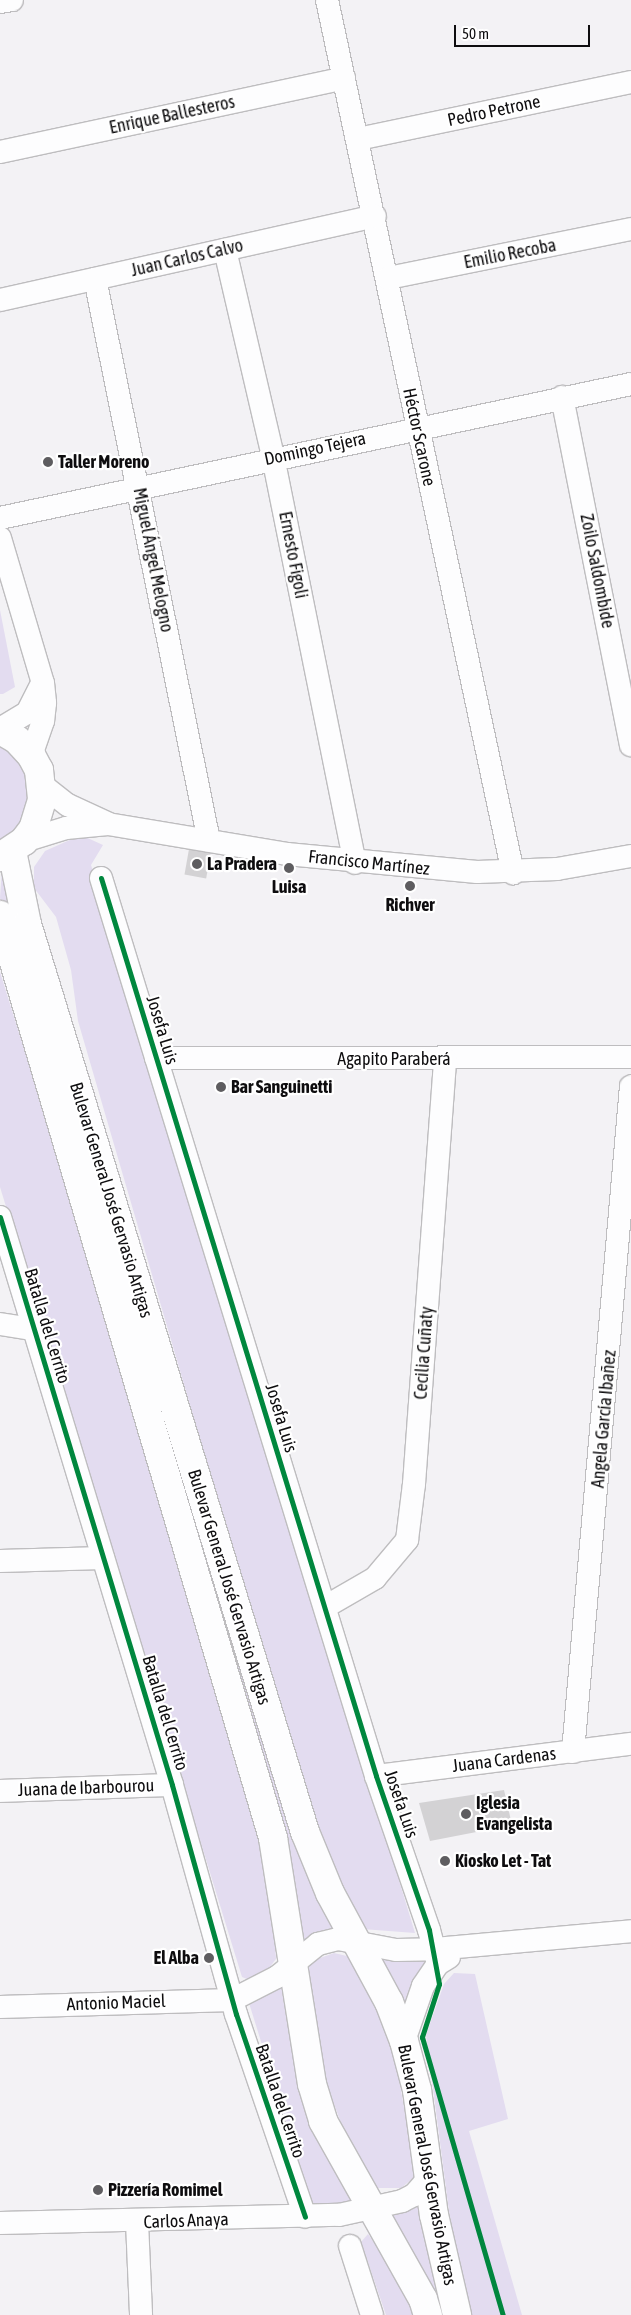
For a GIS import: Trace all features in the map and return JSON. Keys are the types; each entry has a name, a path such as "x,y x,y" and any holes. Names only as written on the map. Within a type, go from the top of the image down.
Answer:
{"main road":[{"path":"0,730 17,740 31,755 42,785 39,815 12,849"},
{"name":"Bulevar General José Gervasio Artigas","path":"12,849 27,924 304,1832 330,1893 389,2002 404,2041 417,2090 428,2179 457,2315"},
{"name":"Bulevar General José Gervasio Artigas","path":"0,915 273,1838 312,2084 323,2121 423,2299 428,2315"}],"street":[{"path":"0,2 12,0"},
{"name":"Héctor Scarone","path":"332,1 344,78 388,278 416,427 513,873"},
{"name":"Enrique Ballesteros","path":"0,152 344,78"},
{"name":"Pedro Petrone","path":"358,139 631,82"},
{"name":"Juan Carlos Calvo","path":"0,300 374,216"},
{"name":"Emilio Recoba","path":"388,278 631,229"},
{"name":"Ernesto Figoli","path":"225,250 273,457 354,862"},
{"name":"Miguel Ángel Melogno","path":"95,279 209,841"},
{"name":"Domingo Tejera","path":"0,518 273,457 631,384"},
{"name":"Zoilo Saldombide","path":"562,397 631,745"},
{"path":"0,538 43,683 46,703 43,720 31,755"},
{"path":"0,730 27,713 43,683"},
{"name":"Francisco Martínez","path":"42,785 68,804 108,824"},
{"name":"Francisco Martínez","path":"12,849 66,828 108,824 354,862 513,873 557,869 631,856"},
{"name":"Josefa Luis","path":"101,878 376,1776 436,1957"},
{"name":"Agapito Paraberá","path":"156,1058 445,1059 631,1056"},
{"name":"Cecilia Cuñaty","path":"324,1607 375,1578 407,1540 414,1484 445,1059"},
{"name":"Angela García Ibañez","path":"573,1752 631,1087"},
{"name":"Batalla del Cerrito","path":"0,1217 172,1785 232,2000 304,2217"},
{"path":"0,1324 34,1330"},
{"path":"0,1561 103,1558"},
{"name":"Juana Cardenas","path":"376,1776 631,1744"},
{"name":"Juana de Ibarbourou","path":"0,1790 172,1785"},
{"path":"232,2000 255,1990 292,1966 318,1944 338,1939 355,1940 436,1957 468,1948 631,1931"},
{"path":"404,2041 423,1986 436,1957"},
{"name":"Antonio Maciel","path":"0,2007 232,2000"},
{"name":"Carlos Anaya","path":"0,2223 137,2222 304,2217 372,2209 414,2195 428,2179"},
{"path":"137,2222 141,2315"},
{"path":"350,2246 372,2315"}],"shaded area":[{"path":"0,610 15,687 3,694 0,694"},
{"path":"0,740 8,745 33,781 26,824 0,846"},
{"path":"81,835 103,845 91,865 415,1933 362,1929 309,1813 78,1021 71,970 56,917 34,888 34,867 45,851"},
{"path":"2,867 305,1861 324,1914 335,1932 311,1936 300,1943 292,1864 273,1789 0,898"},
{"path":"0,972 127,1380 271,1879 276,1959 266,1972 252,1981 242,1977 0,1187"},
{"path":"334,1953 351,1957 379,2008 394,2051 416,2176 401,2188 375,2188 347,2139 325,2080 307,1971 312,1961"},
{"path":"382,1959 431,1960 407,2012"},
{"path":"454,1973 475,1974 508,2119 469,2131 522,2315 468,2315 449,2211 426,2035 444,1984"},
{"path":"281,1986 297,2079 310,2120 328,2160 352,2200 350,2204 319,2205 311,2202 249,2003"},
{"path":"421,2206 445,2315 438,2315 391,2214"},
{"path":"368,2234 395,2271 416,2315 386,2315 361,2242"}],"building":[{"name":"La Pradera","path":"189,849 211,853 206,878 184,875"},
{"name":"Iglesia Evangelista","path":"504,1790 512,1825 430,1841 419,1803"}],"cycle path":[{"path":"101,878 376,1776 429,1930 439,1984 422,2037 503,2315"},
{"path":"0,1217 172,1785 236,2014 305,2217"}],"place":[{"name":"Taller Moreno","path":"48,462"},
{"name":"La Pradera","path":"197,864"},
{"name":"Luisa","path":"289,868"},
{"name":"Richver","path":"410,886"},
{"name":"Bar Sanguinetti","path":"221,1087"},
{"name":"Iglesia Evangelista","path":"466,1814"},
{"name":"Kiosko Let - Tat","path":"445,1861"},
{"name":"El Alba","path":"209,1958"},
{"name":"Pizzería Romimel","path":"98,2190"}]}
